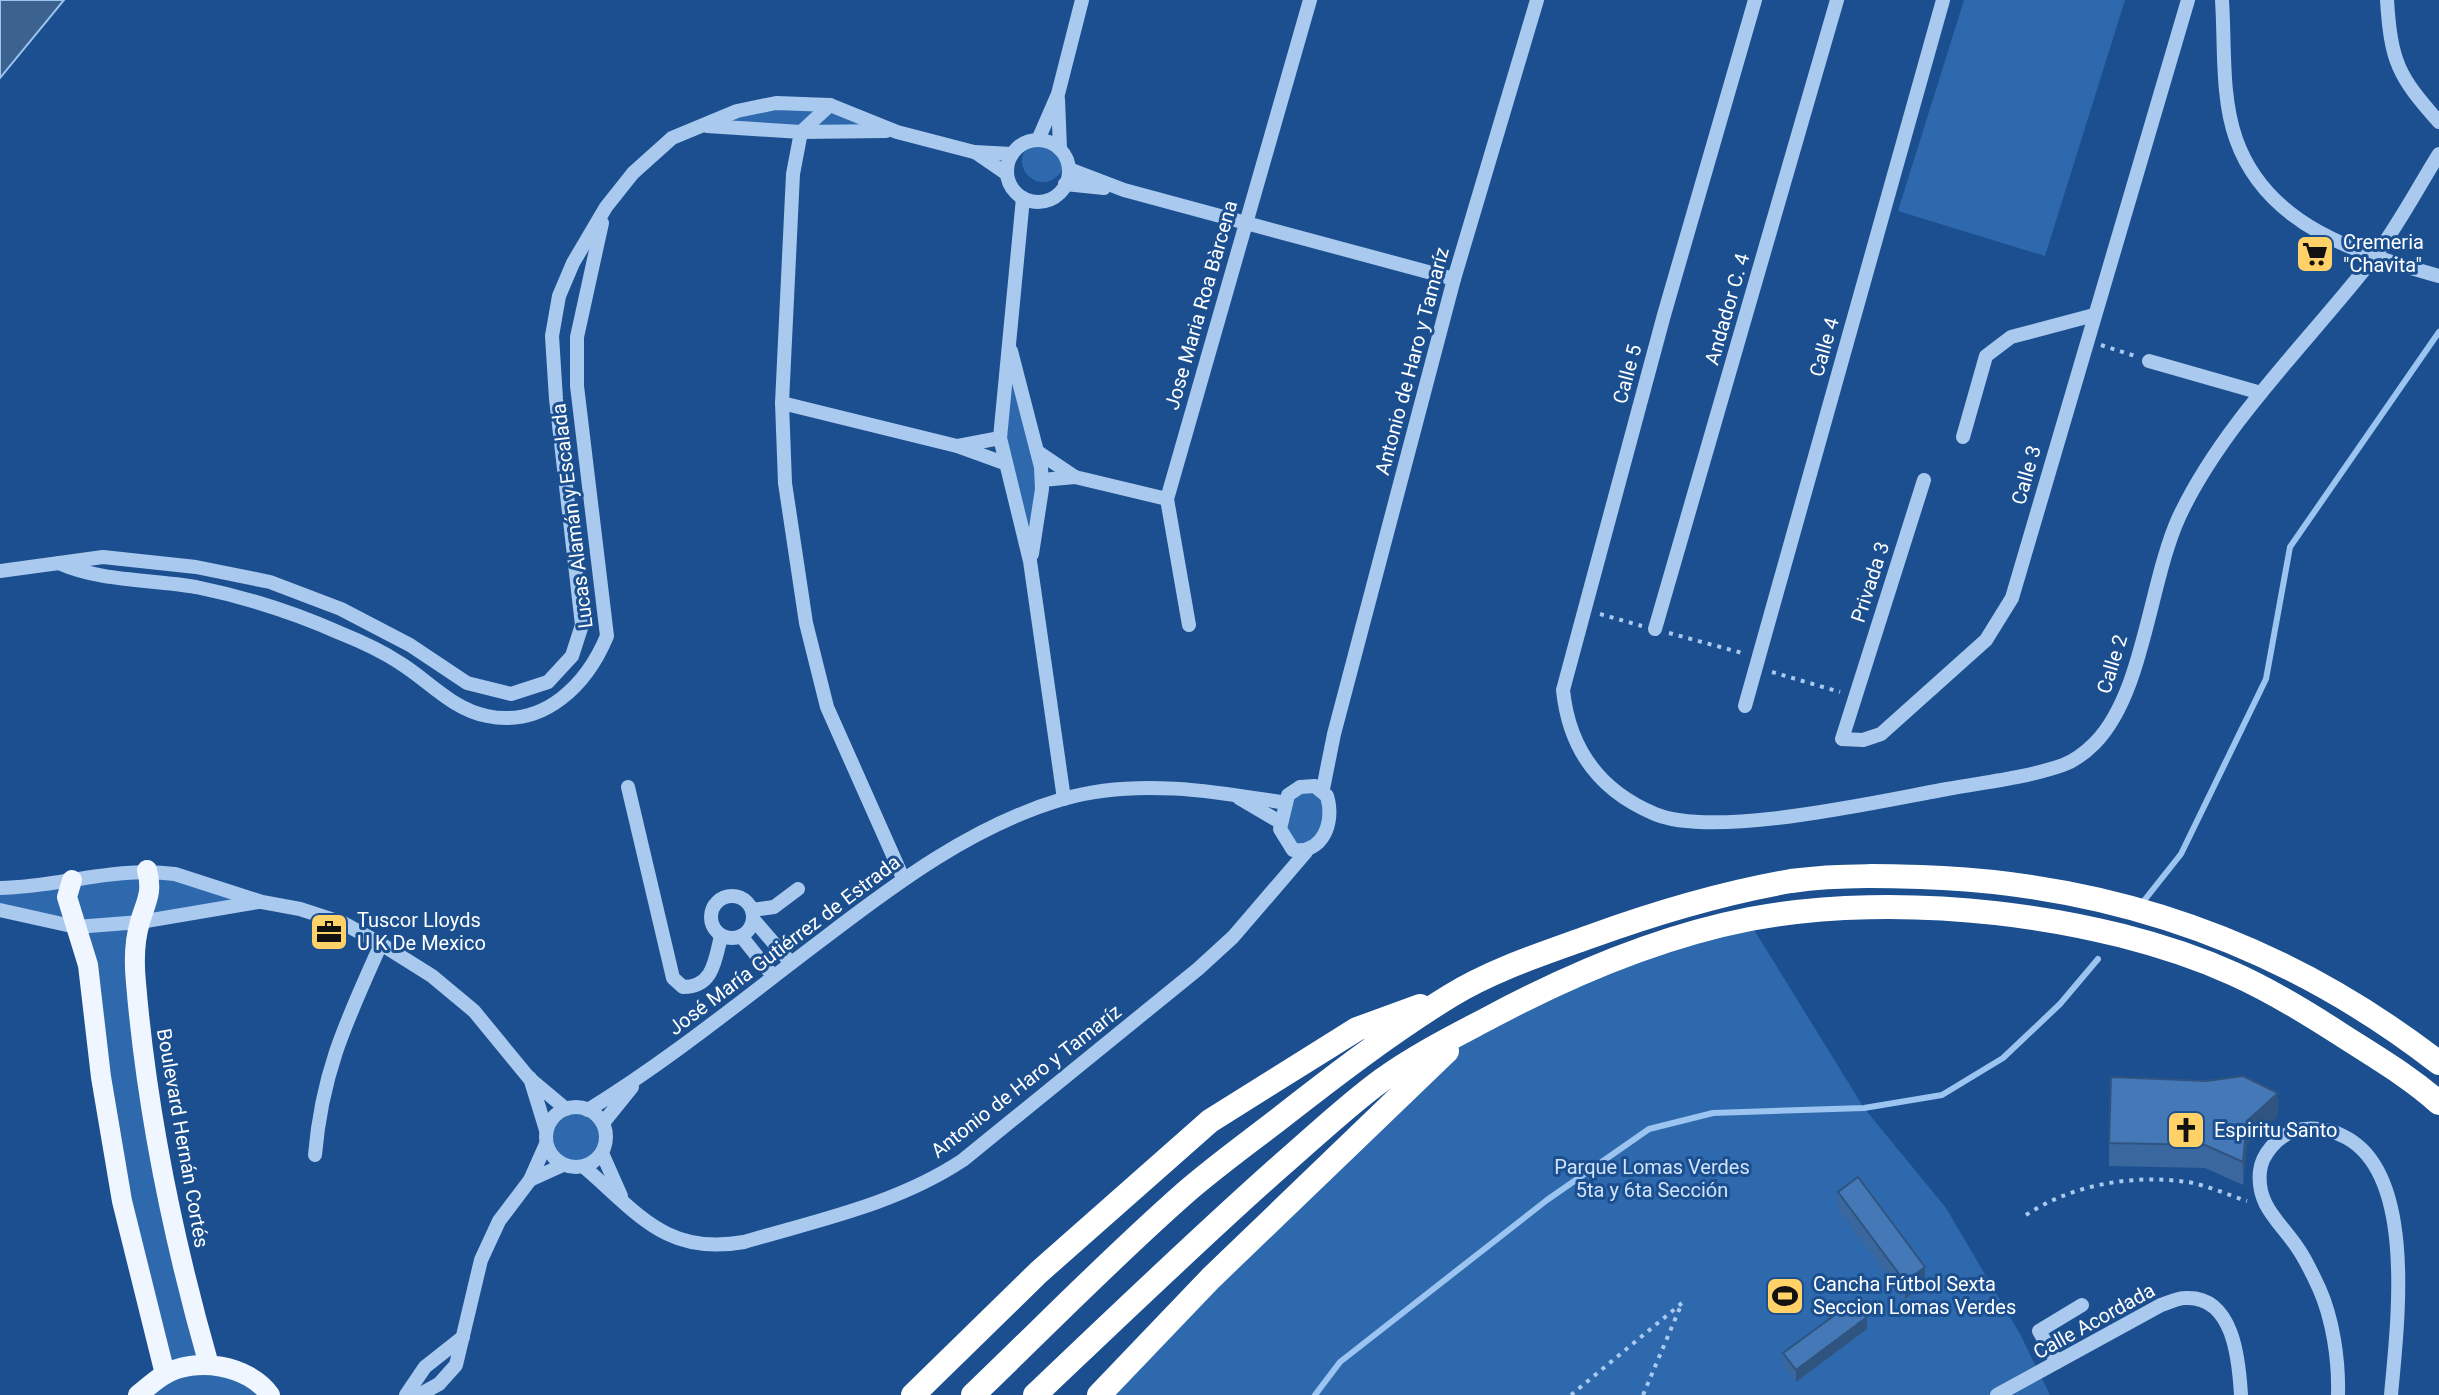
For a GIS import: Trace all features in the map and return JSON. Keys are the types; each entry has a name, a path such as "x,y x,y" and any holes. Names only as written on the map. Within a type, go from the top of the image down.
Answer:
{"highway":[{"path":"913,1395 1039,1272 1210,1121 1357,1029 1660,911 1733,893 1796,881 1891,876 1990,881 2081,894 2240,943 2310,976 2382,1020 2439,1063"},
{"path":"1035,1395 1210,1229 1342,1112 1393,1073 1534,994 1600,965 1675,939 1748,920 1796,912 1890,907 1991,913 2078,926 2231,972 2288,1001 2415,1082 2439,1103"},
{"path":"973,1395 1187,1191 1341,1071 1452,994"},
{"path":"1099,1395 1211,1278 1470,1028"}],"main road":[{"name":"Boulevard Hernán Cortés","path":"147,870 151,896 140,922 134,960 143,1070 168,1207 209,1365"},
{"path":"72,880 67,897 88,965 101,1077 122,1201 165,1374"},
{"path":"138,1395 165,1374 209,1365 240,1372 270,1395"}],"street":[{"path":"1038,140 1058,94 1082,0"},
{"name":"Jose Maria Roa Bàrcena","path":"1189,625 1167,499 1310,0"},
{"name":"Antonio de Haro y Tamaríz","path":"1316,788 1334,734 1454,279 1537,0"},
{"name":"Calle 5","path":"1583,759 1566,717 1563,690 1567,663 1755,0"},
{"name":"Andador C. 4","path":"1655,629 1837,0"},
{"name":"Calle 4","path":"1745,706 1943,0"},
{"name":"Calle 3","path":"1854,697 1842,739 1863,740 1881,734 1986,640 2001,621 2012,598 2188,0"},
{"path":"2222,0 2229,108 2236,138 2248,165 2285,211 2310,229 2374,258 2439,276"},
{"path":"2387,0 2389,38 2400,73 2439,122"},
{"path":"1058,94 1060,149 1069,169 1065,184 1060,192 1039,201 1023,198 1015,192 1007,174 1012,154 1026,142 1038,140 1060,149"},
{"name":"Lucas Alamán y Escalada","path":"0,571 103,557 196,567 270,582 341,609 410,645 467,683 511,694 548,682 572,656 582,625 556,399 552,336 559,296 573,263 606,207 633,173 672,138 737,111 776,103 830,105 897,132 974,152 1012,154"},
{"path":"830,105 801,132 793,174 782,403 785,483 806,623 827,707 903,878"},
{"name":"Lucas Alamán y Escalada","path":"703,125 801,132 897,132"},
{"name":"Lucas Alamán y Escalada","path":"974,152 1007,174"},
{"name":"Calle 2","path":"1583,759 1620,796 1658,815 1691,822 1731,822 1869,803 2036,773 2067,764 2093,746 2114,722 2124,700 2161,564 2180,516 2261,393 2374,258 2439,154"},
{"path":"1069,169 1124,190 1454,279"},
{"path":"1065,184 1124,190"},
{"path":"1023,198 1000,433 1004,463 1030,561 1064,799"},
{"path":"1021,241 1039,201"},
{"name":"Lucas Alamán y Escalada","path":"59,563 77,572 195,587 269,606 400,663 452,702 488,717 533,714 572,693 598,659 607,636 577,386 577,337 606,207"},
{"path":"1963,437 1986,356 2011,337 2094,315"},
{"path":"1008,339 1038,452 1042,484 1030,561"},
{"path":"2149,361 2261,393"},
{"path":"782,403 957,446 1004,463"},
{"path":"957,446 1000,433 1014,420 1029,424"},
{"path":"1038,452 1075,477 1167,499"},
{"path":"1011,489 1026,497 1042,484 1075,477"},
{"name":"Privada 3","path":"1854,697 1924,480"},
{"path":"628,787 673,978 683,987 697,987 710,977 721,936 710,919 718,901 737,896 791,963"},
{"path":"1316,788 1330,806 1328,824 1316,846 1306,852 1288,847 1280,822 1286,803 1294,790 1316,788"},
{"name":"José María Gutiérrez de Estrada","path":"588,1110 640,1078 903,878 986,831 1064,799 1124,790 1186,789 1286,803"},
{"name":"José María Gutiérrez de Estrada","path":"1231,794 1280,822"},
{"name":"Antonio de Haro y Tamaríz","path":"1280,881 1288,847"},
{"name":"Antonio de Haro y Tamaríz","path":"584,1167 656,1232 690,1245 717,1247 744,1242 902,1194 933,1180 963,1160 1198,969 1233,937 1306,852"},
{"path":"0,888 119,871 147,870 175,874 262,902 300,909 343,923 432,976 474,1011 529,1078 566,1109"},
{"path":"753,914 774,907 798,889"},
{"path":"0,910 76,927 140,922 262,902"},
{"path":"721,936 741,936 750,929 753,914"},
{"path":"741,936 773,976"},
{"path":"315,1155 318,1112 332,1056 381,944"},
{"path":"529,1078 551,1156 563,1165"},
{"name":"José María Gutiérrez de Estrada","path":"603,1123 640,1078"},
{"path":"419,1395 448,1375 459,1357 481,1260 499,1221 530,1180 553,1117 566,1109 588,1110 603,1123 606,1134 602,1153 584,1167 563,1165 530,1180"},
{"path":"2338,1395 2330,1322 2320,1290 2299,1250 2264,1206 2260,1183 2263,1160 2276,1142 2295,1131 2337,1132 2364,1150 2392,1202 2397,1229 2396,1346 2391,1395"},
{"name":"Antonio de Haro y Tamaríz","path":"602,1153 623,1200"},
{"name":"Calle Acordada","path":"1997,1395 2161,1305 2186,1297 2209,1304 2224,1318 2240,1367 2241,1395"},
{"path":"2057,1362 2039,1331 2082,1305"},
{"path":"406,1395 425,1367 463,1337"}],"path":[{"path":"2088,341 2149,361"},
{"path":"1755,666 1854,697"},
{"path":"2026,1215 2054,1196 2123,1180 2188,1182 2264,1206"},
{"path":"1571,1395 1682,1303 1643,1395"}],"green space":[{"path":"1964,0 2125,0 2045,256 1898,211"},
{"path":"830,105 897,132 703,125 737,111"},
{"path":"1043,140 1058,146 1064,161 1058,176 1043,182 1028,176 1022,161 1028,146"},
{"path":"1008,339 1038,452 1030,561 1004,463"},
{"path":"1323,789 1322,839 1293,850 1280,822 1289,795"},
{"path":"147,870 262,902 140,922 134,960 207,1363 165,1371 142,1288 76,928 0,910 0,888"},
{"name":"Parque Lomas Verdes 5ta y 6ta Sección","path":"1748,920 1864,1108 1946,1208 2020,1334 2050,1395 1099,1395 1470,1028"},
{"path":"576,1108 588,1110 597,1117 604,1126 604,1150 597,1159 588,1166 576,1168 564,1166 555,1159 548,1150 546,1138 548,1126 555,1117 564,1110"},
{"path":"209,1368 265,1395 145,1395 167,1376"}],"shaded area":[{"path":"0,0 64,0 0,78"}],"building":[{"name":"Espiritu Santo","path":"2243,1076 2278,1093 2247,1121 2243,1162 2205,1145 2109,1143 2111,1077 2207,1081"},
{"path":"1858,1177 1925,1267 1905,1282 1838,1192"},
{"path":"1854,1301 1867,1317 1796,1370 1783,1353"}],"waterway":[{"path":"2143,902 2181,854 2266,679 2290,547 2439,332"},
{"path":"1315,1395 1340,1362 1547,1200 1649,1129 1713,1113 1864,1108 1942,1095 2003,1058 2060,1004 2098,959"}],"place":[{"name":"Cremeria \"Chavita\"","path":"2315,254"},
{"name":"Tuscor Lloyds U K De Mexico","path":"329,932"},
{"name":"Espiritu Santo","path":"2186,1130"},
{"name":"Cancha Fútbol Sexta Seccion Lomas Verdes","path":"1785,1296"}]}
